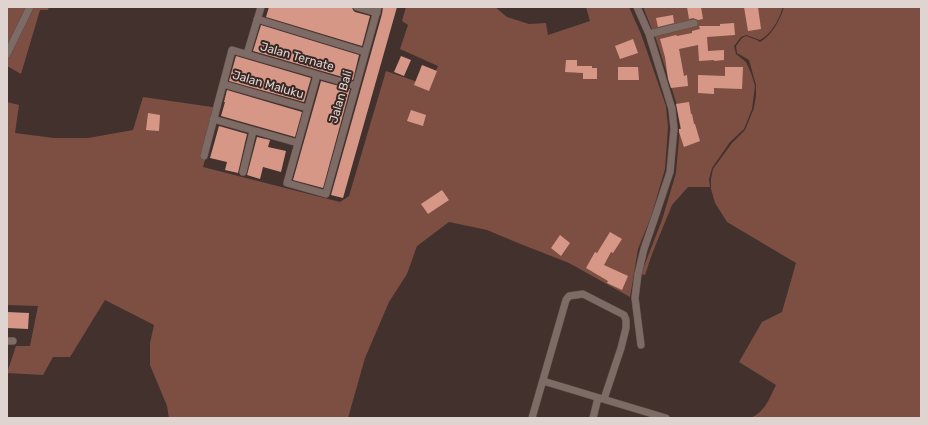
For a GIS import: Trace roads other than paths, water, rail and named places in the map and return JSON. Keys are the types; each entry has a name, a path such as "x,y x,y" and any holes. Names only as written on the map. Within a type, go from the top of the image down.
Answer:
{"street":[{"path":"7,54 30,7"},
{"path":"247,54 260,7"},
{"path":"357,7 378,10"},
{"path":"637,7 649,34 672,109 674,128 670,172 644,249 638,274 635,298 641,345"},
{"name":"Jalan Bali","path":"298,143 286,183 326,194 378,10"},
{"path":"257,19 366,52"},
{"path":"649,34 694,22"},
{"name":"Jalan Ternate","path":"223,84 232,50 356,86"},
{"path":"213,119 298,143 317,75"},
{"path":"204,156 223,84"},
{"name":"Jalan Maluku","path":"223,84 307,108"},
{"path":"243,172 254,131"},
{"path":"532,418 566,300 568,296 583,294 624,315 626,320 626,328 621,348 592,418"},
{"path":"543,381 666,418"}]}
